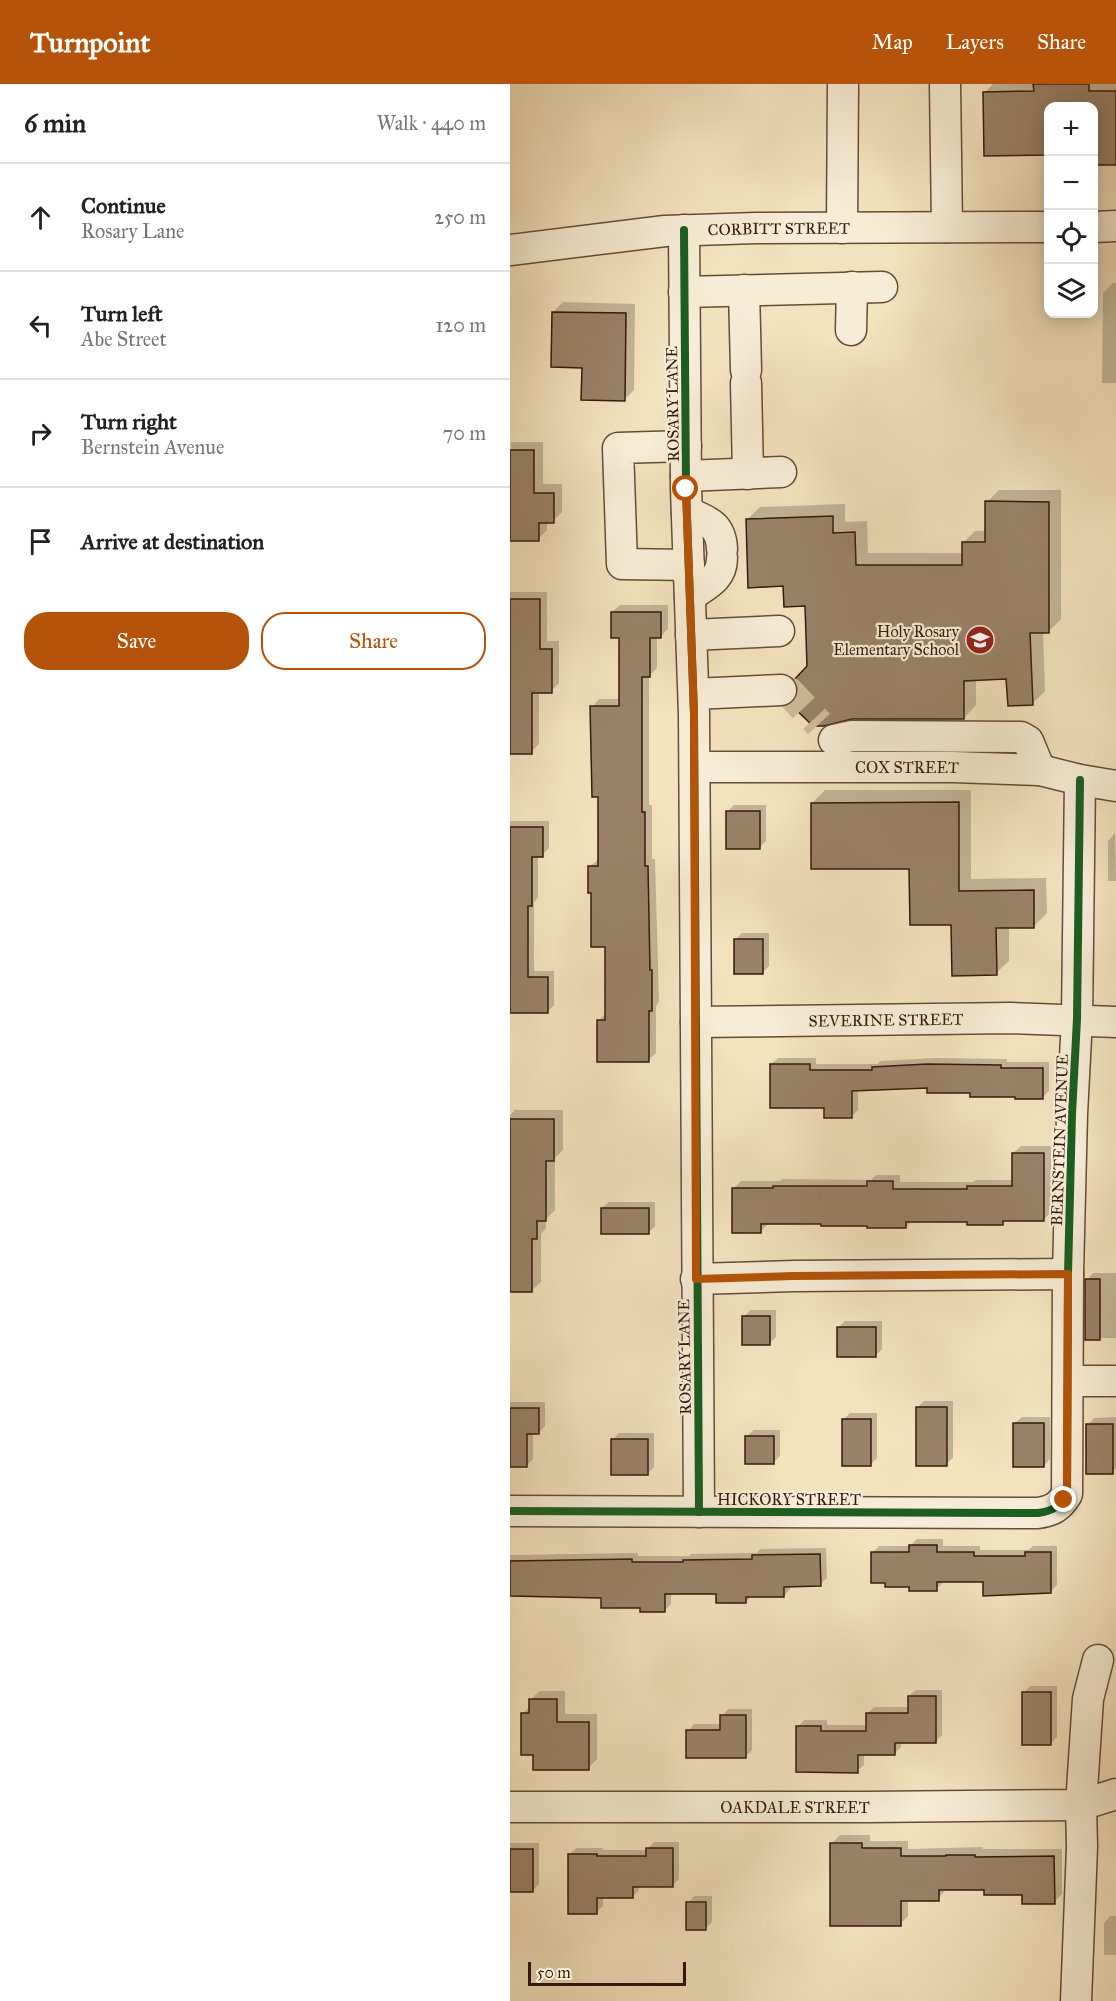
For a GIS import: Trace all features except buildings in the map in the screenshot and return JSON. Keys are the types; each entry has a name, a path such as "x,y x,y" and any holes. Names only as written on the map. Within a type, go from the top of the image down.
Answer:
{"street":[{"path":"842,228 843,84"},
{"path":"945,84 947,227"},
{"path":"1098,226 1116,226"},
{"name":"CORBITT STREET","path":"510,250 684,230 1044,227"},
{"name":"ROSARY LANE","path":"684,230 686,476 695,767 699,1512"},
{"path":"851,330 852,287"},
{"path":"684,292 882,287"},
{"path":"744,290 748,474"},
{"path":"686,446 618,448 622,564 689,565"},
{"path":"686,476 781,472"},
{"path":"687,512 719,531 722,553 722,567 717,578 690,596"},
{"path":"691,635 779,632"},
{"path":"694,694 781,690"},
{"path":"830,744 852,736 1021,737 1028,741 1040,770"},
{"path":"972,736 972,768"},
{"name":"COX STREET","path":"695,767 830,744 972,768 1040,770 1116,786"},
{"name":"BERNSTEIN AVENUE","path":"1064,1500 1067,1494 1068,1274 1077,1019 1080,780"},
{"name":"SEVERINE STREET","path":"696,1023 1010,1018 1116,1022"},
{"path":"696,1279 1068,1274"},
{"path":"1068,1382 1116,1381"},
{"name":"HICKORY STREET","path":"510,1512 1038,1513 1051,1511 1064,1500"},
{"path":"1076,2001 1082,1847 1081,1804 1088,1699 1098,1660"},
{"name":"OAKDALE STREET","path":"510,1807 868,1807 1081,1804 1116,1794"}],"tunnel":[{"path":"781,690 789,692 819,724"}],"cycle path":[{"path":"684,230 686,489 694,714 699,1512"},
{"path":"510,1511 1038,1513 1048,1511 1062,1502 1067,1494 1068,1274 1077,1019 1080,780"}],"place":[{"name":"Holy Rosary Elementary School","path":"980,640"}],"route":[{"path":"686,489 694,714 696,1279 1068,1274 1067,1494 1064,1500"}]}
